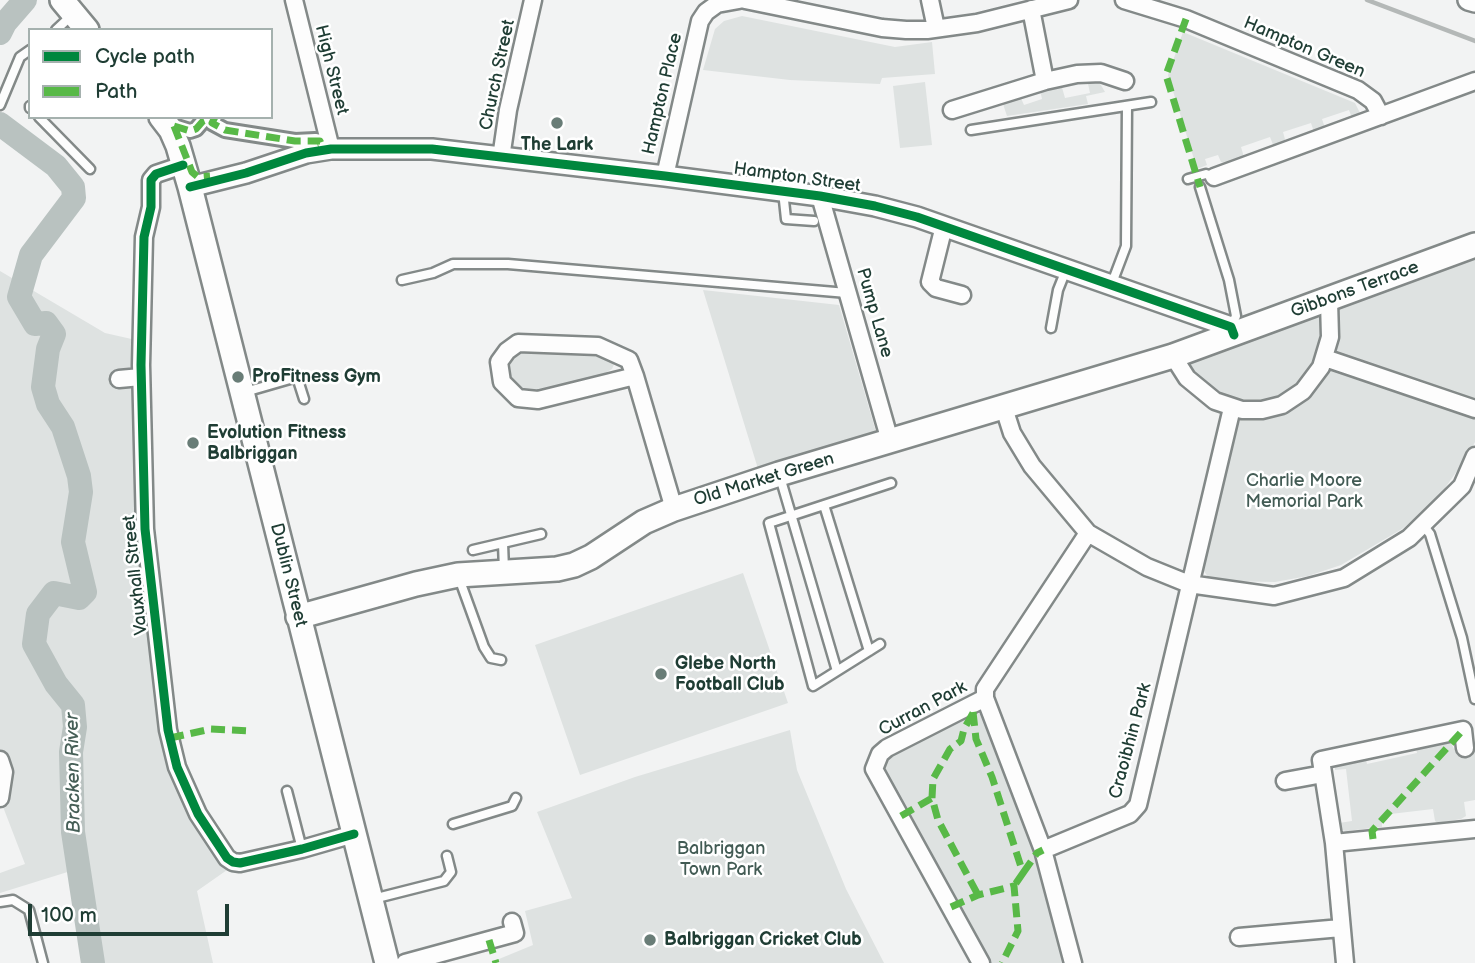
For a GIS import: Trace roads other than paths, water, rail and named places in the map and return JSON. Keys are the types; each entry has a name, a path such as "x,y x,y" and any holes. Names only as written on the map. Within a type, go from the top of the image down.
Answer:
{"main road":[{"name":"Dublin Street","path":"172,122 387,963"},
{"name":"Gibbons Terrace","path":"1233,331 1329,301 1475,245"},
{"name":"Old Market Green","path":"298,617 458,575 557,569 574,565 644,523 674,509 779,474 1173,356 1233,331"}],"street":[{"name":"High Street","path":"293,0 331,149"},
{"name":"Church Street","path":"501,158 508,110 534,0"},
{"name":"Hampton Place","path":"665,176 699,21 717,4 738,0"},
{"path":"745,0 882,28 906,30 977,23 1069,0"},
{"path":"930,0 936,29"},
{"name":"Hampton Green","path":"1124,0 1186,19 1358,90 1373,101 1381,116"},
{"path":"1468,0 1475,2"},
{"path":"1031,9 1045,80"},
{"path":"952,110 1045,80 1089,72 1125,81"},
{"path":"1214,177 1475,81"},
{"path":"172,122 190,131 209,119"},
{"path":"172,122 187,163 198,177 223,174 288,153 322,146 320,141 315,140 295,141 225,130 212,124 213,119"},
{"name":"Hampton Street","path":"186,176 246,173 306,153 331,149 432,149 820,196 875,205 944,226 1233,331"},
{"name":"Vauxhall Street","path":"186,176 156,174 151,180 151,207 145,237 141,377 145,529 169,730 177,767 198,814 227,858 233,862 240,863 302,849 354,834"},
{"name":"Pump Lane","path":"820,196 890,441"},
{"path":"944,226 930,282 936,288 962,295"},
{"path":"1173,356 1187,378 1204,393 1232,408 1262,410 1290,401 1310,384 1325,358 1330,337 1329,301"},
{"path":"635,376 538,400 518,398 502,382 499,362 507,351 518,343 598,346 629,360 635,376 674,509"},
{"path":"1325,358 1475,409"},
{"path":"119,379 141,377"},
{"path":"1004,408 1012,433 1032,466 1088,533 1147,567 1189,584 1274,596 1344,578 1409,538 1462,486 1475,456"},
{"name":"Craoibhin Park","path":"1043,850 1130,814 1138,805 1232,408"},
{"path":"985,698 985,689 1088,533"},
{"name":"Curran Park","path":"981,963 874,769 880,754 887,748 985,698 1043,850 1073,963"},
{"path":"1345,963 1334,843 1321,760 1469,727 1465,748"},
{"path":"0,760 4,772 0,798"},
{"path":"1285,780 1323,775"},
{"path":"1334,843 1475,829"},
{"path":"405,963 515,933 512,922"},
{"path":"1239,937 1341,928"}],"lane":[{"path":"58,28 74,15"},
{"path":"0,105 20,57 28,51"},
{"path":"971,130 1151,102"},
{"path":"1111,286 1126,246 1127,106"},
{"path":"40,119 90,169"},
{"path":"1188,179 1206,174 1214,177"},
{"path":"1200,187 1229,280 1236,316 1233,331"},
{"path":"783,191 786,219 814,221"},
{"path":"402,280 433,273 453,264 508,264 848,293"},
{"path":"1051,328 1058,290 1066,270"},
{"path":"242,393 297,377 304,399"},
{"path":"779,474 837,671"},
{"path":"880,644 813,686 769,523 891,483"},
{"path":"824,505 869,651"},
{"path":"1423,524 1430,534 1454,612 1475,699"},
{"path":"473,550 541,534"},
{"path":"503,543 504,571"},
{"path":"458,575 484,647 491,658 501,660"},
{"path":"287,791 302,849"},
{"path":"453,824 512,806 516,798"},
{"path":"370,900 444,881 451,872 447,856"},
{"path":"0,902 13,900 29,910 44,963"}],"waterway":[{"name":"Bracken River","path":"0,33 25,0"},
{"name":"Bracken River","path":"0,124 56,166 73,187 74,198 31,255 19,297 35,324 46,323 54,334 48,349 43,387 48,404 63,427 79,476 81,492 73,542 85,592 79,598 54,593 38,614 34,644 56,684 73,705 73,832 93,963"}],"railway":[{"path":"1367,0 1475,41"}],"place":[{"name":"The Lark","path":"557,123"},
{"name":"ProFitness Gym","path":"238,377"},
{"name":"Evolution Fitness Balbriggan","path":"193,443"},
{"name":"Glebe North Football Club","path":"661,674"},
{"name":"Balbriggan Cricket Club","path":"650,940"}],"park label":[{"name":"Charlie Moore Memorial Park","path":"1304,491"},
{"name":"Balbriggan Town Park","path":"721,859"}]}
